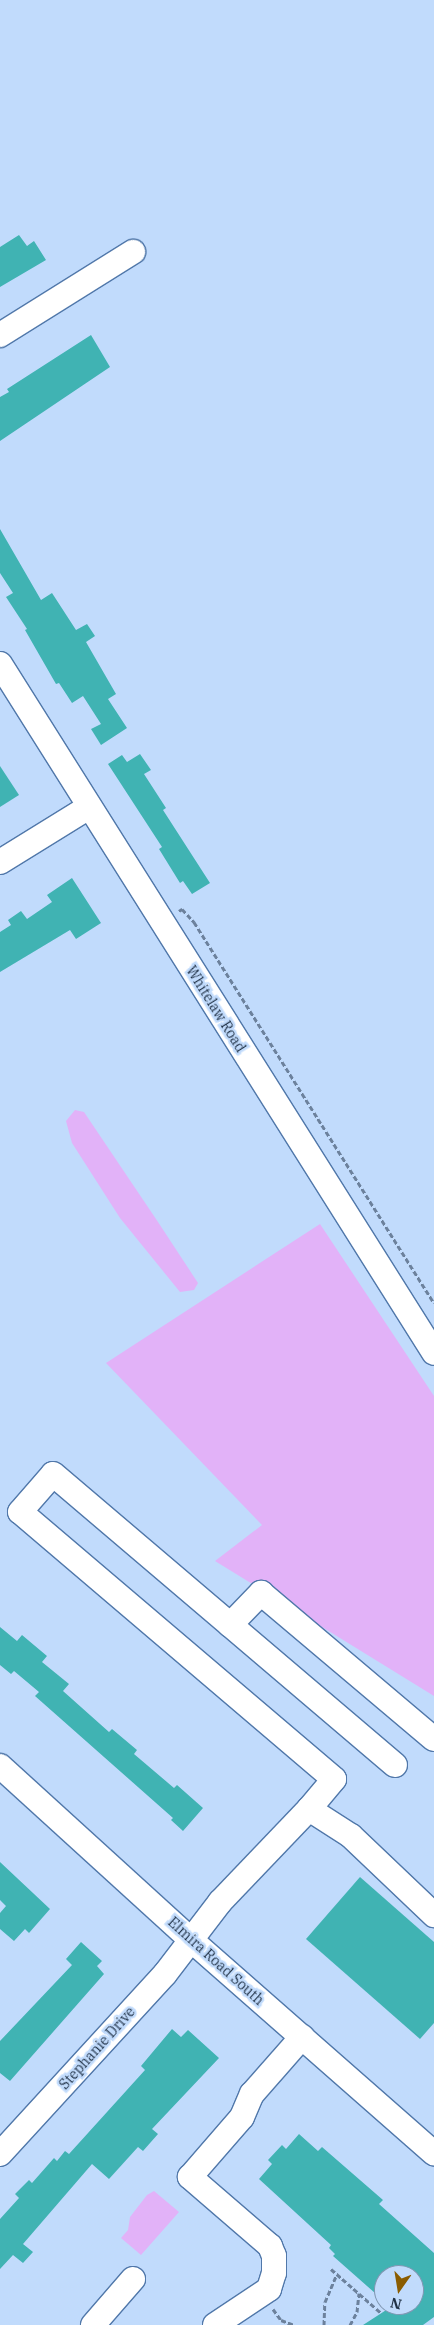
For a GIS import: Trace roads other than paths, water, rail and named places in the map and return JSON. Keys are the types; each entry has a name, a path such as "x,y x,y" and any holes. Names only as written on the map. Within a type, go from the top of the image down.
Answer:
{"street":[{"path":"0,335 133,252"},
{"name":"Whitelaw Road","path":"0,664 434,1352"},
{"path":"0,862 89,807"},
{"name":"Stephanie Drive","path":"1,2151 165,1974 220,1902 309,1809 334,1779 20,1512 53,1474 230,1625"},
{"path":"395,1765 230,1625 261,1593 434,1739"},
{"name":"Elmira Road South","path":"0,1766 190,1939 434,2153"},
{"path":"309,1809 351,1836 434,1915"},
{"path":"215,2325 269,2289 274,2272 274,2256 270,2246 190,2177 242,2117 252,2094 302,2037"},
{"path":"93,2325 134,2279"}]}
